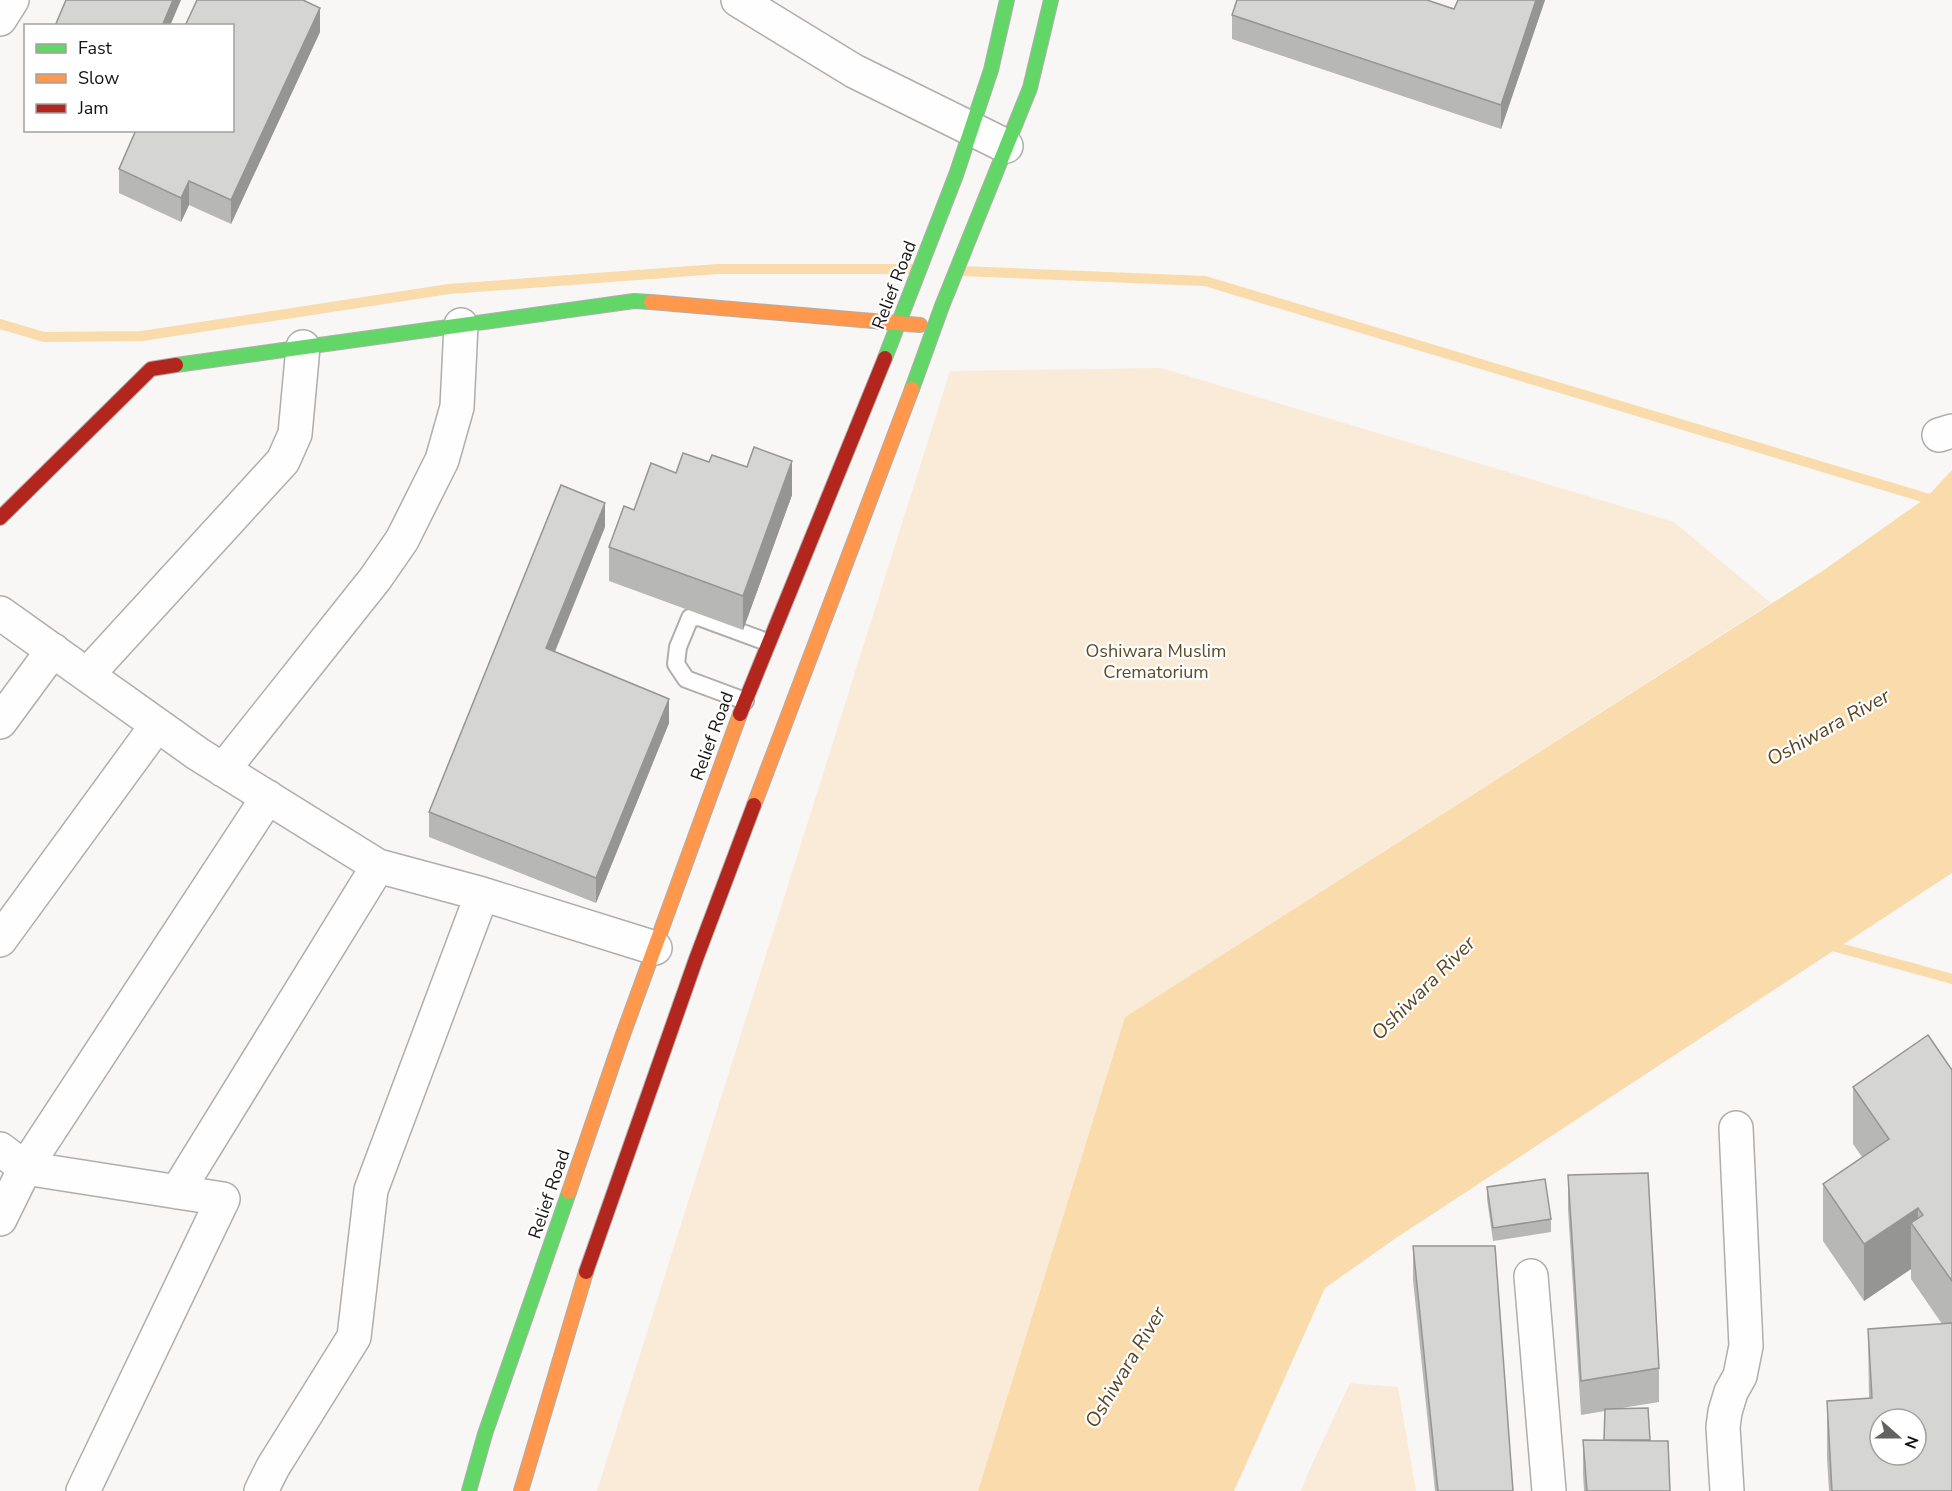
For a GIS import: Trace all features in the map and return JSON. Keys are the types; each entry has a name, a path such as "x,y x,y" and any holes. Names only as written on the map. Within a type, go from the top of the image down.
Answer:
{"street":[{"path":"0,20 12,0"},
{"path":"738,0 854,71 1006,146"},
{"name":"Relief Road","path":"469,1491 496,1400 621,1040 728,763 745,700 884,360 956,175 991,70 1007,0"},
{"path":"521,1491 592,1250 760,774 942,306 1030,88 1051,0"},
{"path":"0,518 150,369 634,301 936,326"},
{"path":"223,770 375,579 402,540 442,460 457,407 461,325"},
{"path":"87,675 283,461 295,434 303,347"},
{"path":"0,613 223,770 378,866 482,894 655,948"},
{"path":"0,722 53,651"},
{"path":"0,940 157,725"},
{"path":"0,1219 12,1159 268,797"},
{"path":"177,1192 378,866"},
{"path":"261,1491 273,1467 354,1337 371,1190 482,894"},
{"path":"1727,1491 1723,1427 1731,1392 1740,1376 1746,1346 1736,1128"},
{"path":"12,1159 222,1199 83,1491"},
{"path":"1531,1276 1549,1491"}],"lane":[{"path":"745,700 687,679 676,664 678,647 690,618 699,617 767,642"}],"green space":[{"name":"Oshiwara Muslim Crematorium","path":"1161,368 1674,522 1771,603 1125,1017 978,1491 597,1491 950,371"},
{"path":"1350,1383 1398,1387 1416,1491 1301,1491"}],"water":[{"name":"Oshiwara River","path":"1952,470 1952,873 1396,1238 1325,1288 1234,1491 978,1491 1125,1017 1824,570 1926,498"}],"building":[{"path":"66,0 173,0 163,24 56,24"},
{"path":"197,0 303,0 320,8 231,200 189,181 181,198 119,169 135,132 234,132 234,24 186,24"},
{"path":"1237,0 1427,0 1454,9 1458,0 1536,0 1501,105 1232,15"},
{"path":"754,447 792,461 743,596 609,547 624,506 634,510 651,463 676,473 683,453 709,462 712,455 747,467"},
{"path":"561,485 605,503 546,648 669,699 596,878 429,812"},
{"path":"1928,1035 1952,1070 1952,1281 1911,1223 1923,1215 1918,1208 1864,1244 1823,1184 1889,1139 1853,1087"},
{"path":"1648,1173 1659,1368 1581,1381 1568,1175"},
{"path":"1545,1179 1551,1219 1493,1228 1487,1187"},
{"path":"1413,1246 1495,1246 1513,1491 1438,1491"},
{"path":"1952,1323 1952,1491 1832,1491 1827,1401 1872,1398 1868,1329"},
{"path":"1648,1408 1650,1440 1604,1440 1605,1409"},
{"path":"1583,1440 1668,1441 1670,1491 1587,1491"}],"waterway":[{"path":"0,324 44,337 142,336 449,289 718,269 915,269"},
{"path":"960,271 1205,281 1952,507"},
{"path":"1825,944 1952,979"}],"traffic: fast":[{"path":"885,358 956,175 991,70 1007,0"},
{"path":"912,389 942,306 1030,88 1051,0"},
{"path":"176,365 634,301 651,302"},
{"path":"469,1491 485,1434 569,1192"}],"traffic: slow":[{"path":"651,302 920,325"},
{"path":"754,805 912,389"},
{"path":"569,1192 621,1040 740,714"},
{"path":"521,1491 586,1272"}],"traffic: jam":[{"path":"740,714 885,358"},
{"path":"0,518 151,369 176,365"},
{"path":"586,1272 696,959 754,805"}]}
